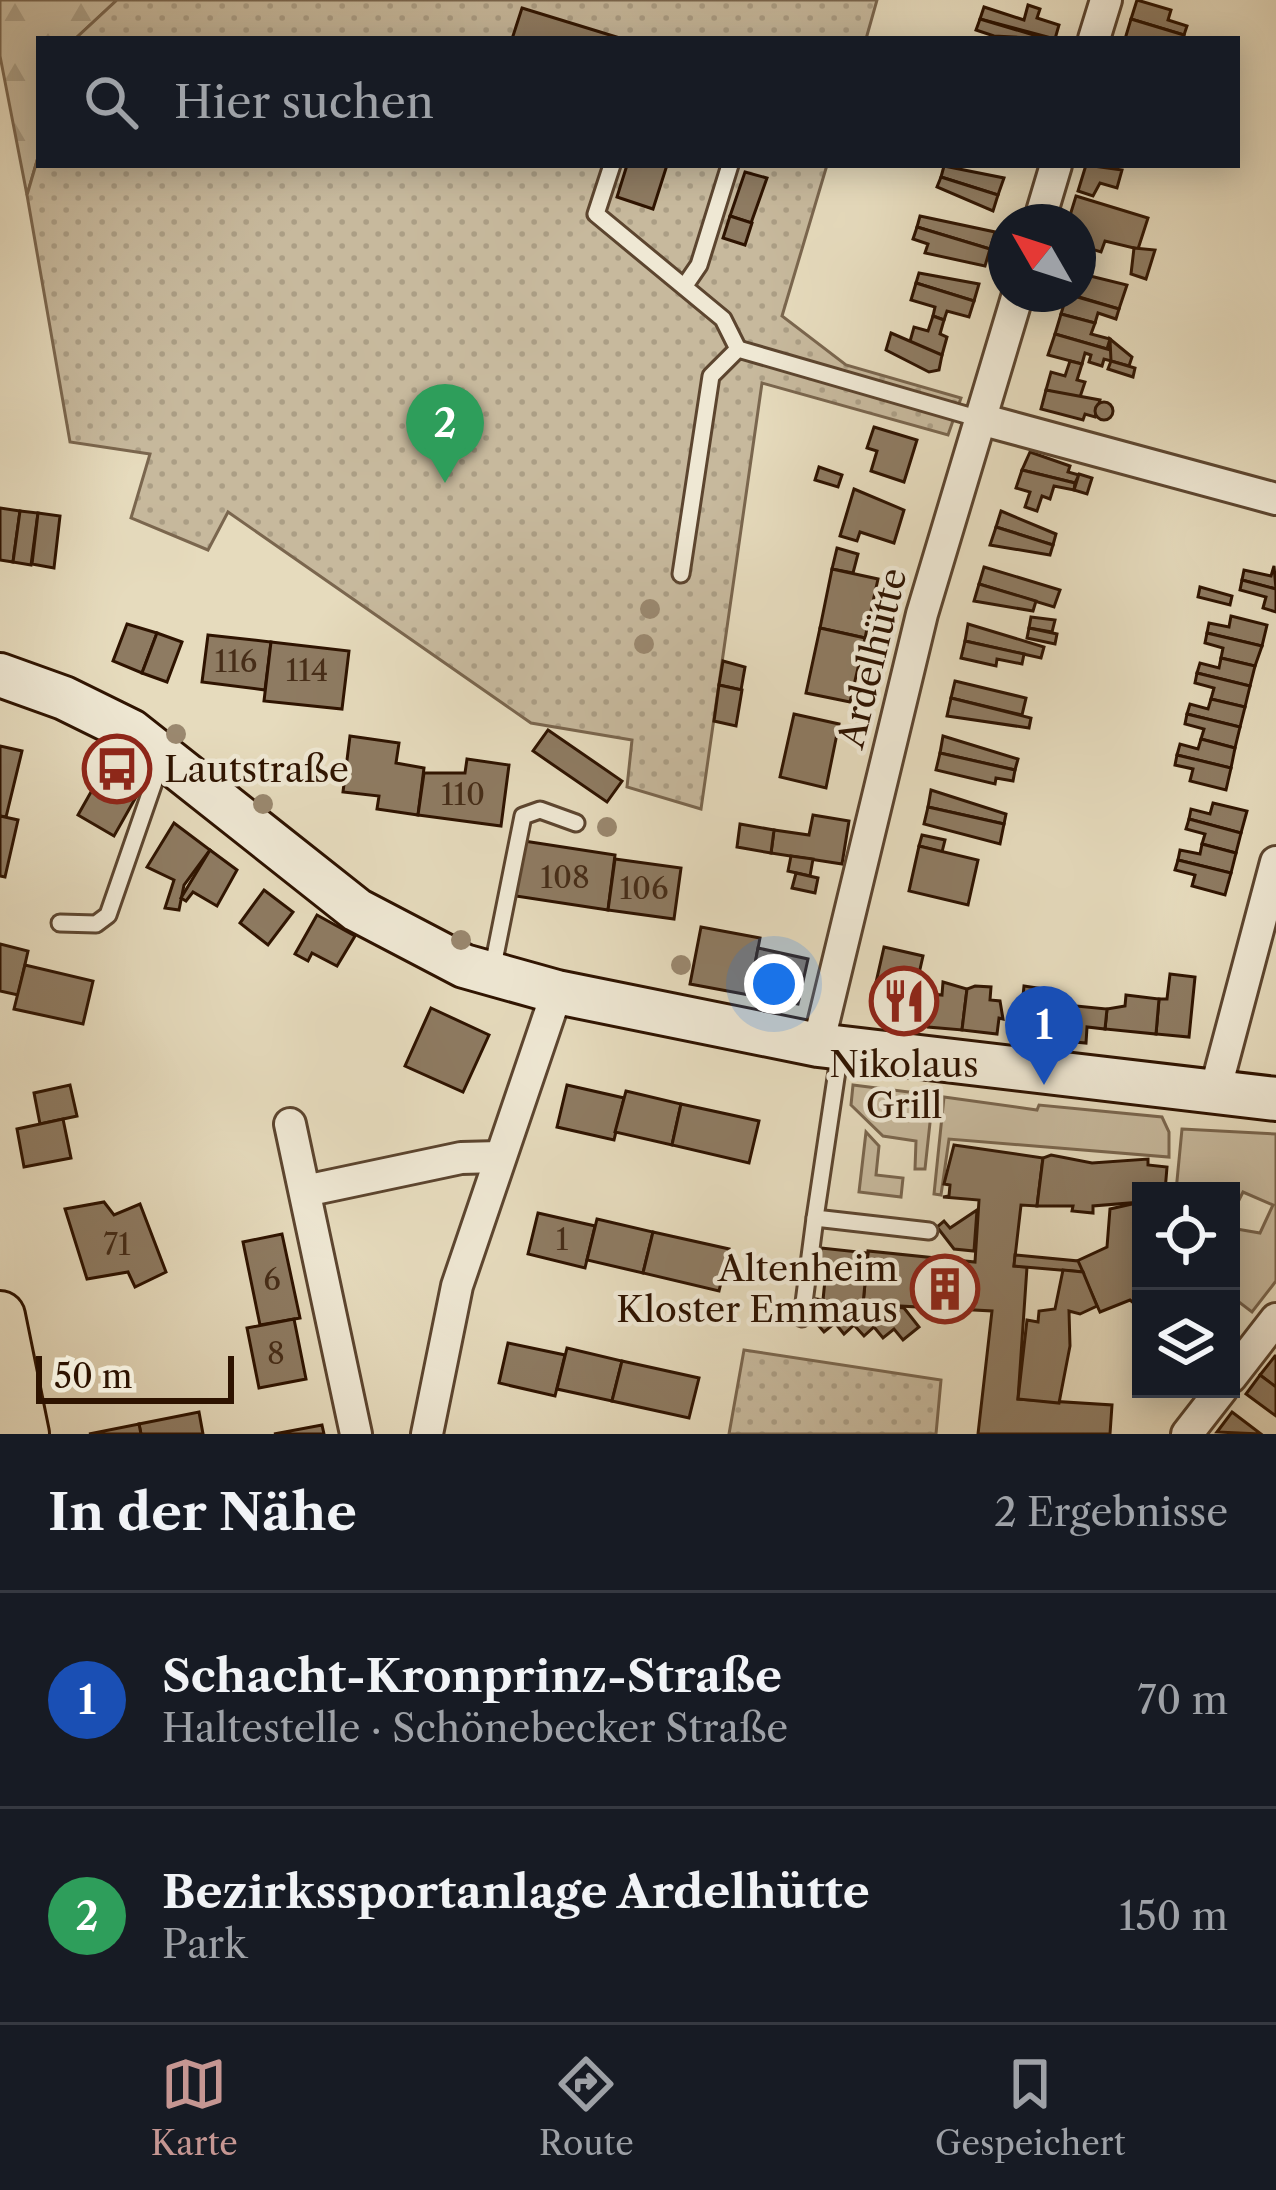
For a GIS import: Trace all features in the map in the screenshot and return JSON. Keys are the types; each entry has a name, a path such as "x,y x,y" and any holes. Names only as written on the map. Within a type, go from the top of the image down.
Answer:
{"main road":[{"path":"0,1316 24,1434"}],"street":[{"path":"1095,36 1106,0"},
{"path":"1045,204 1056,168"},
{"name":"Ardelhütte","path":"829,1046 922,614 1013,312"},
{"path":"980,419 1276,500"},
{"path":"0,675 81,706 164,755 357,910 426,950 492,974 557,992 829,1046 1276,1099"},
{"path":"1214,1095 1276,862"},
{"path":"427,1434 457,1286 557,992"},
{"path":"290,1124 356,1434"},
{"path":"305,1191 461,1158 499,1157"},
{"path":"1240,1365 1276,1319"},
{"path":"1186,1434 1215,1398"}],"lane":[{"path":"611,168 596,214 723,319 737,349 980,419"},
{"path":"686,284 699,266 729,168"},
{"path":"681,574 711,376 737,349"},
{"path":"60,923 97,924 108,916 164,755"},
{"path":"492,974 523,817 540,810 576,823"},
{"path":"802,1318 829,1046"},
{"path":"815,1218 929,1232"}],"green space":[{"path":"0,0 117,0 78,36 36,36 36,164 27,195 0,56"},
{"path":"117,0 877,0 867,36 78,36"},
{"path":"36,164 36,168 826,168 782,316 846,365 961,398 948,435 762,383 701,809 627,787 632,740 531,723 228,512 208,550 131,518 150,454 70,442 27,195"},
{"path":"853,1085 933,1095 925,1169 915,1169 916,1141 883,1136 851,1105"},
{"path":"944,1097 1037,1110 1039,1105 1162,1117 1169,1132 1169,1157 949,1139 941,1195 934,1194"},
{"path":"1182,1129 1276,1134 1276,1281 1252,1312 1240,1303 1240,1230 1260,1233 1273,1205 1243,1192 1240,1198 1240,1182 1177,1182"},
{"path":"866,1132 879,1146 876,1175 903,1178 901,1197 859,1192"},
{"path":"744,1350 941,1380 936,1434 729,1434"}],"building":[{"path":"1137,0 1171,10 1168,20 1187,26 1184,35 1131,19"},
{"path":"1028,5 1040,9 1037,18 1059,25 1056,36 980,19 984,7 1024,20"},
{"path":"522,8 613,36 513,36"},
{"path":"980,19 1037,36 994,36 976,30"},
{"path":"1131,19 1184,35 1184,36 1126,36"},
{"path":"626,168 666,168 653,209 617,197"},
{"path":"943,168 954,168 1004,178 998,195 941,177"},
{"path":"1085,168 1122,170 1117,188 1100,183 1093,196 1078,191"},
{"path":"745,172 767,178 751,223 730,216"},
{"path":"941,177 998,195 988,209 937,187"},
{"path":"1076,196 1148,218 1138,249 1105,241 1101,252 1096,250 1096,204 1074,204"},
{"path":"730,216 752,223 745,245 723,238"},
{"path":"920,216 988,231 988,248 917,227"},
{"path":"917,227 988,248 985,266 925,253 928,244 913,239"},
{"path":"1134,248 1155,250 1146,279 1131,274"},
{"path":"919,273 979,284 974,301 916,283"},
{"path":"1096,277 1127,285 1119,309 1096,302"},
{"path":"916,283 974,301 969,317 947,311 944,320 933,316 935,307 911,300"},
{"path":"1096,302 1119,309 1116,319 1098,313 1095,323 1061,314 1096,312"},
{"path":"1061,314 1095,323 1091,334 1110,339 1107,349 1055,334"},
{"path":"933,316 944,320 940,334 947,337 942,355 909,345 914,327 928,331"},
{"path":"891,333 942,355 939,370 929,372 886,350"},
{"path":"1055,334 1114,351 1111,361 1104,359 1102,366 1089,362 1091,355 1085,353 1082,364 1048,355"},
{"path":"1110,339 1132,357 1129,366 1111,361"},
{"path":"1070,361 1082,364 1077,380 1085,382 1079,400 1046,390 1051,372 1065,376"},
{"path":"1111,361 1135,368 1133,377 1108,369"},
{"path":"1046,390 1100,400 1095,417 1085,414 1083,420 1041,409"},
{"path":"1104,402 1113,411 1104,420 1095,411"},
{"path":"874,427 917,440 904,482 871,471 877,451 867,448"},
{"path":"1030,452 1070,466 1068,472 1079,475 1075,483 1022,470"},
{"path":"819,467 842,475 838,487 815,480"},
{"path":"1022,470 1075,483 1074,490 1054,486 1050,499 1042,496 1037,511 1025,507 1030,492 1016,488"},
{"path":"1079,474 1092,478 1087,494 1074,490"},
{"path":"854,489 904,510 894,543 860,532 857,541 840,536"},
{"path":"0,508 20,511 13,562 0,560"},
{"path":"20,511 38,513 31,565 13,562"},
{"path":"1001,511 1056,534 1053,545 996,527"},
{"path":"38,513 60,516 54,568 32,564"},
{"path":"996,527 1053,545 1050,555 990,545"},
{"path":"837,548 858,554 853,573 832,569"},
{"path":"1274,566 1276,589 1242,580 1244,570 1271,576"},
{"path":"984,567 1060,590 1054,607 979,584"},
{"path":"832,569 878,579 865,638 820,628"},
{"path":"1242,580 1276,589 1276,612 1263,608 1266,597 1240,590"},
{"path":"979,584 1036,601 1033,611 974,601"},
{"path":"1200,587 1232,596 1230,605 1198,597"},
{"path":"1231,616 1267,625 1262,646 1207,633 1209,623 1229,627"},
{"path":"1031,617 1055,620 1052,632 1029,628"},
{"path":"127,624 157,633 142,673 113,661"},
{"path":"968,624 1044,647 1041,658 965,641"},
{"path":"820,628 865,638 850,702 806,693"},
{"path":"1029,628 1057,634 1055,644 1027,638"},
{"path":"157,633 182,642 167,682 142,673"},
{"path":"1207,633 1262,646 1255,666 1221,658 1223,648 1205,643"},
{"path":"208,635 271,642 265,690 202,682"},
{"path":"965,641 1024,654 1022,664 997,659 996,666 961,658"},
{"path":"271,642 349,651 342,709 264,701"},
{"path":"1221,658 1255,666 1250,686 1197,673 1200,663 1219,668"},
{"path":"723,661 745,667 741,690 719,685"},
{"path":"1197,673 1250,686 1245,707 1211,699 1214,688 1195,683"},
{"path":"955,681 1026,698 1022,715 951,698"},
{"path":"719,685 742,690 736,726 714,721"},
{"path":"951,698 1031,718 1029,728 947,716"},
{"path":"1211,699 1245,707 1240,727 1187,714 1190,704 1208,709"},
{"path":"794,714 839,724 826,788 780,777"},
{"path":"1187,714 1240,727 1235,748 1201,739 1204,729 1185,724"},
{"path":"548,730 622,781 607,802 533,751"},
{"path":"350,736 399,743 396,763 424,768 418,815 377,809 379,796 343,792"},
{"path":"943,736 1018,759 1015,770 940,753"},
{"path":"1201,739 1235,748 1231,768 1177,755 1180,744 1198,749"},
{"path":"0,746 22,751 6,817 0,816"},
{"path":"940,753 1015,770 1013,781 996,778 995,784 936,770"},
{"path":"1177,755 1231,768 1226,790 1190,781 1193,769 1175,765"},
{"path":"467,759 509,765 501,826 418,815 424,773 465,773"},
{"path":"100,776 136,797 114,836 78,815"},
{"path":"931,790 1006,814 1004,824 928,807"},
{"path":"1213,803 1247,811 1241,833 1189,819 1191,809 1210,814"},
{"path":"928,807 1004,824 1000,844 924,824"},
{"path":"813,815 849,821 842,864 771,853 774,830 809,835"},
{"path":"0,816 18,820 5,877 0,876"},
{"path":"1189,819 1241,833 1236,853 1202,844 1205,834 1186,829"},
{"path":"174,823 210,850 184,885 179,910 165,908 174,880 147,867"},
{"path":"740,824 774,830 771,853 737,847"},
{"path":"922,835 945,840 942,852 919,846"},
{"path":"524,841 615,855 608,910 516,896"},
{"path":"1202,844 1236,853 1231,873 1178,860 1180,850 1200,854"},
{"path":"919,846 978,860 968,905 909,891"},
{"path":"210,850 237,870 217,906 193,892 186,901 181,898"},
{"path":"791,856 813,859 810,876 788,871"},
{"path":"615,859 681,868 674,919 608,910"},
{"path":"1178,860 1231,873 1225,895 1192,886 1195,875 1175,870"},
{"path":"796,873 818,878 815,893 792,888"},
{"path":"264,890 293,912 268,945 240,923"},
{"path":"317,915 355,936 337,966 312,953 308,961 295,954"},
{"path":"701,927 760,938 749,995 690,984"},
{"path":"0,944 28,951 18,995 0,991"},
{"path":"884,947 923,956 911,1009 872,1000"},
{"path":"758,948 808,959 798,1004 749,995"},
{"path":"25,965 93,981 83,1024 14,1009"},
{"path":"1170,974 1195,977 1189,1037 1156,1034 1159,999 1167,999"},
{"path":"943,982 967,989 962,1030 928,1027 926,1003 931,994 942,995"},
{"path":"1024,986 1044,989 1042,1003 1056,1004 1052,1040 1019,1036"},
{"path":"991,987 990,1000 1000,1001 1003,1019 999,1018 997,1034 962,1030 967,989"},
{"path":"1126,995 1159,999 1156,1034 1105,1029 1107,1009 1125,1006"},
{"path":"1056,1004 1107,1009 1105,1029 1087,1027 1086,1043 1052,1040"},
{"path":"431,1008 489,1035 463,1092 405,1066"},
{"path":"70,1085 77,1116 40,1124 34,1093"},
{"path":"567,1085 624,1098 614,1140 557,1127"},
{"path":"626,1091 681,1104 672,1145 615,1132"},
{"path":"681,1104 759,1121 749,1163 672,1145"},
{"path":"63,1119 71,1158 24,1167 17,1129"},
{"name":"Altenheim Kloster Emmaus","path":"954,1145 1043,1158 1037,1206 1021,1205 1014,1266 1027,1267 1018,1399 1112,1405 1110,1434 978,1434 992,1311 863,1304 868,1251 975,1262 979,1200 943,1197 949,1196 950,1185 944,1184"},
{"path":"1051,1155 1092,1163 1148,1159 1148,1165 1167,1167 1166,1182 1132,1182 1132,1203 1093,1206 1093,1213 1072,1211 1073,1206 1037,1206 1043,1158"},
{"path":"104,1202 114,1215 140,1204 166,1272 135,1287 128,1272 87,1279 65,1209"},
{"path":"1132,1204 1132,1302 1100,1312 1077,1261 1107,1247 1110,1209"},
{"path":"977,1210 974,1251 954,1249 937,1227 944,1221 950,1228"},
{"path":"538,1213 595,1226 585,1268 528,1254"},
{"path":"597,1219 653,1232 643,1273 587,1260"},
{"path":"653,1232 729,1249 719,1291 643,1273"},
{"path":"282,1234 300,1318 260,1325 243,1242"},
{"path":"821,1248 868,1253 863,1304 904,1308 919,1327 903,1340 894,1329 883,1338 874,1327 864,1336 854,1325 844,1334 835,1323 824,1332 813,1319 816,1299 823,1300 826,1270 819,1269"},
{"path":"1015,1255 1078,1261 1083,1272 1014,1266"},
{"path":"1063,1270 1083,1272 1097,1306 1080,1314 1069,1311 1070,1346 1059,1403 1018,1399 1027,1320 1038,1322 1039,1311 1055,1309"},
{"path":"294,1319 306,1379 259,1388 247,1328"},
{"path":"508,1343 565,1355 555,1396 499,1383"},
{"path":"567,1348 622,1361 612,1401 557,1389"},
{"path":"1276,1356 1276,1387 1260,1375"},
{"path":"622,1361 699,1378 689,1418 612,1401"},
{"path":"1260,1375 1276,1387 1276,1416 1246,1394"},
{"path":"199,1412 203,1434 141,1434 139,1424"},
{"path":"1232,1412 1261,1434 1217,1432"},
{"path":"139,1424 141,1434 89,1434"},
{"path":"322,1425 324,1434 274,1434"}],"place":[{"name":"Bezirkssportanlage Ardelhütte","path":"445,483"},
{"name":"Lautstraße","path":"117,769"},
{"name":"Nikolaus Grill","path":"904,1001"},
{"name":"Schacht-Kronprinz-Straße","path":"1044,1085"},
{"name":"Altenheim Kloster Emmaus","path":"945,1289"}]}
